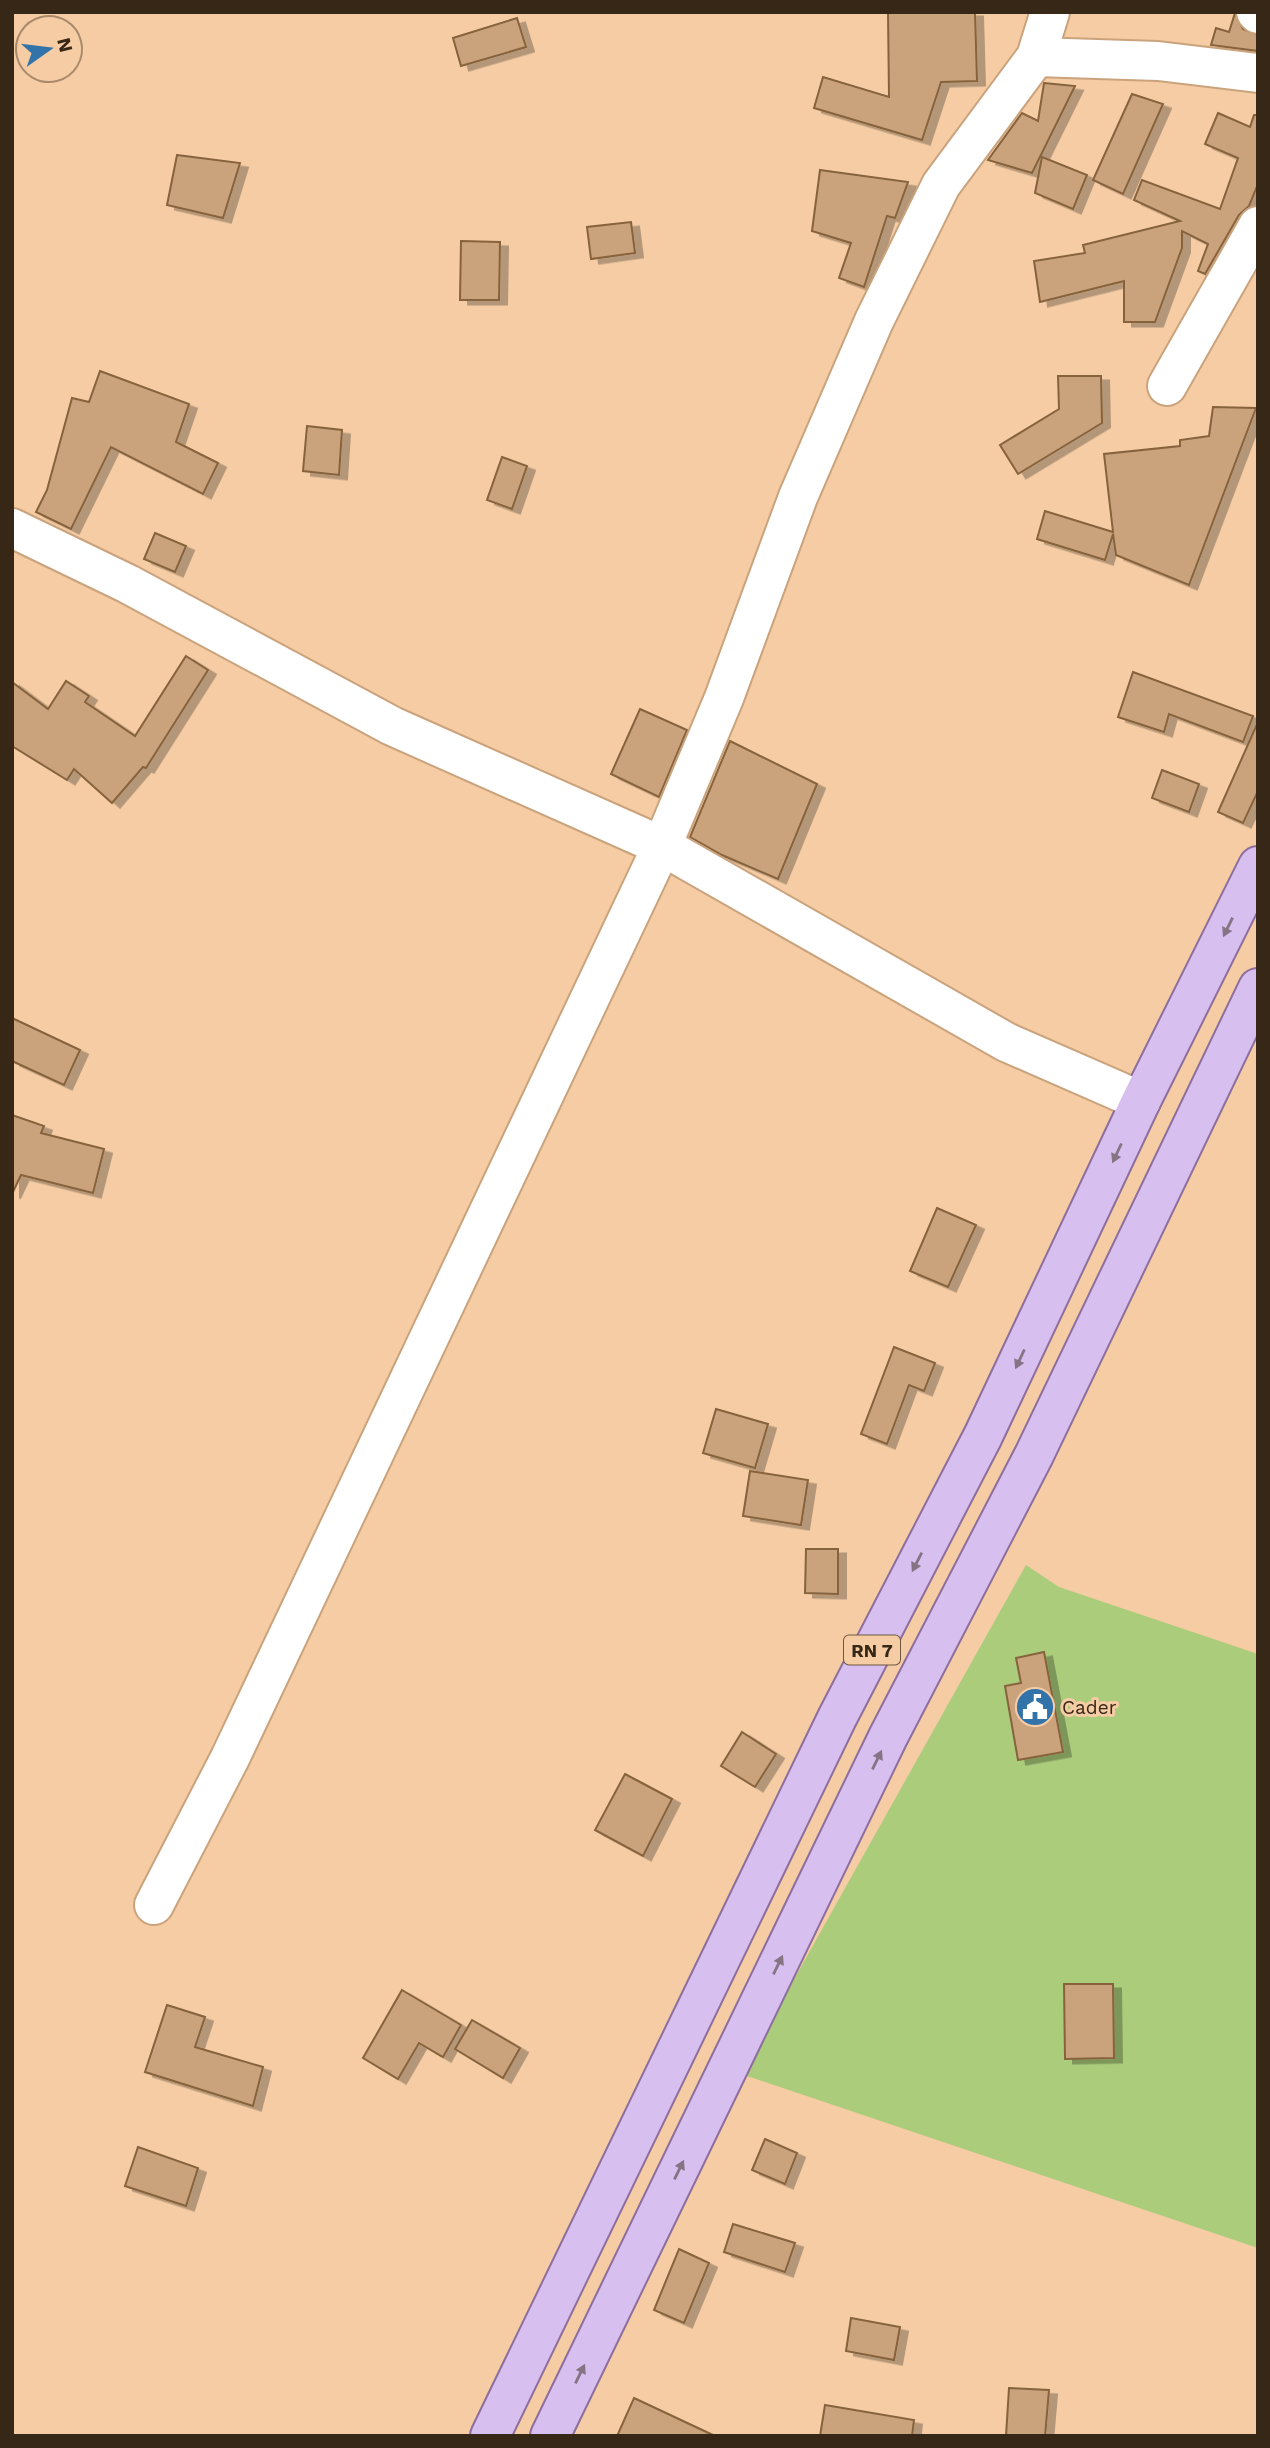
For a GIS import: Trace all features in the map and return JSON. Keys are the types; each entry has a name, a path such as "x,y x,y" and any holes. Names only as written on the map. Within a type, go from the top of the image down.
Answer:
{"main road":[{"name":"RN 7","path":"490,2436 837,1718 983,1436 1141,1101 1258,866"},
{"name":"RN 7","path":"550,2436 888,1737 1034,1455 1258,988"}],"street":[{"path":"154,1905 230,1758 662,846 724,698 798,497 874,321 941,186 1036,57 1050,12"},
{"path":"1036,57 1158,61 1258,73"},
{"path":"1167,386 1258,226"},
{"path":"12,528 128,584 392,726 662,846 1006,1042 1141,1101"}],"green space":[{"path":"1026,1565 1059,1587 1258,1654 1258,2248 741,2074"}],"building":[{"path":"888,12 975,12 977,81 941,82 922,140 814,108 823,77 889,97"},
{"path":"1235,13 1243,29 1258,35 1258,51 1211,45 1216,28 1229,32"},
{"path":"517,18 526,47 461,66 453,38"},
{"path":"1044,83 1075,86 1032,173 988,160 1022,113 1038,121"},
{"path":"1132,94 1163,104 1123,194 1093,180"},
{"path":"1218,113 1250,127 1254,115 1258,115 1258,184 1249,206 1239,215 1205,274 1198,271 1208,244 1182,231 1182,248 1155,322 1124,322 1124,281 1040,302 1034,261 1085,253 1083,245 1180,221 1134,200 1142,180 1220,209 1238,158 1205,144"},
{"path":"177,155 240,163 223,218 167,205"},
{"path":"1042,157 1087,175 1073,209 1035,193"},
{"path":"820,170 908,182 895,218 887,216 864,287 839,278 851,243 812,231"},
{"path":"631,222 635,253 591,259 587,227"},
{"path":"461,241 500,242 499,300 460,300"},
{"path":"100,371 189,404 176,442 218,463 203,494 111,447 71,529 36,512 47,490 72,398 89,402"},
{"path":"1058,376 1101,376 1102,423 1018,474 1000,445 1059,409"},
{"path":"1213,407 1256,408 1189,585 1116,555 1113,534 1105,560 1037,539 1045,511 1113,532 1104,454 1180,446 1180,440 1209,436"},
{"path":"307,426 342,430 339,475 303,471"},
{"path":"502,457 527,466 512,509 487,500"},
{"path":"155,533 186,546 175,572 144,559"},
{"path":"186,656 208,670 146,768 143,767 112,803 74,769 67,780 12,746 12,682 48,709 66,681 89,696 85,702 135,736"},
{"path":"1133,672 1253,716 1243,742 1169,714 1164,732 1118,717"},
{"path":"640,709 687,730 659,797 611,774"},
{"path":"1258,722 1258,791 1243,823 1218,812"},
{"path":"730,741 817,784 778,879 722,855 690,837"},
{"path":"1162,770 1199,784 1189,812 1152,798"},
{"path":"12,1018 80,1050 64,1085 12,1061"},
{"path":"12,1115 44,1126 41,1133 104,1149 93,1193 21,1175 12,1194"},
{"path":"937,1208 976,1225 948,1287 910,1271"},
{"path":"894,1347 935,1363 924,1391 909,1385 887,1444 861,1434"},
{"path":"716,1409 768,1424 755,1468 703,1453"},
{"path":"750,1471 808,1480 801,1525 743,1516"},
{"path":"806,1549 838,1549 838,1594 805,1593"},
{"path":"1044,1652 1063,1752 1018,1760 1005,1686 1021,1683 1016,1658"},
{"path":"742,1732 776,1754 755,1787 721,1766"},
{"path":"625,1774 672,1799 643,1856 595,1830"},
{"path":"1064,1984 1113,1984 1114,2058 1065,2059"},
{"path":"402,1990 461,2025 443,2057 419,2043 398,2079 363,2058"},
{"path":"167,2005 205,2017 195,2047 263,2067 253,2106 145,2072"},
{"path":"472,2020 520,2048 503,2078 455,2049"},
{"path":"765,2139 797,2153 785,2184 752,2170"},
{"path":"138,2147 198,2168 186,2206 125,2186"},
{"path":"733,2224 795,2243 785,2272 724,2252"},
{"path":"679,2249 709,2263 684,2323 654,2310"},
{"path":"851,2318 900,2327 894,2360 846,2351"},
{"path":"1009,2388 1049,2390 1045,2436 1006,2436"},
{"path":"634,2398 715,2436 617,2436"},
{"path":"825,2405 914,2420 912,2436 820,2436"}],"place":[{"name":"Cader","path":"1035,1707"}]}
